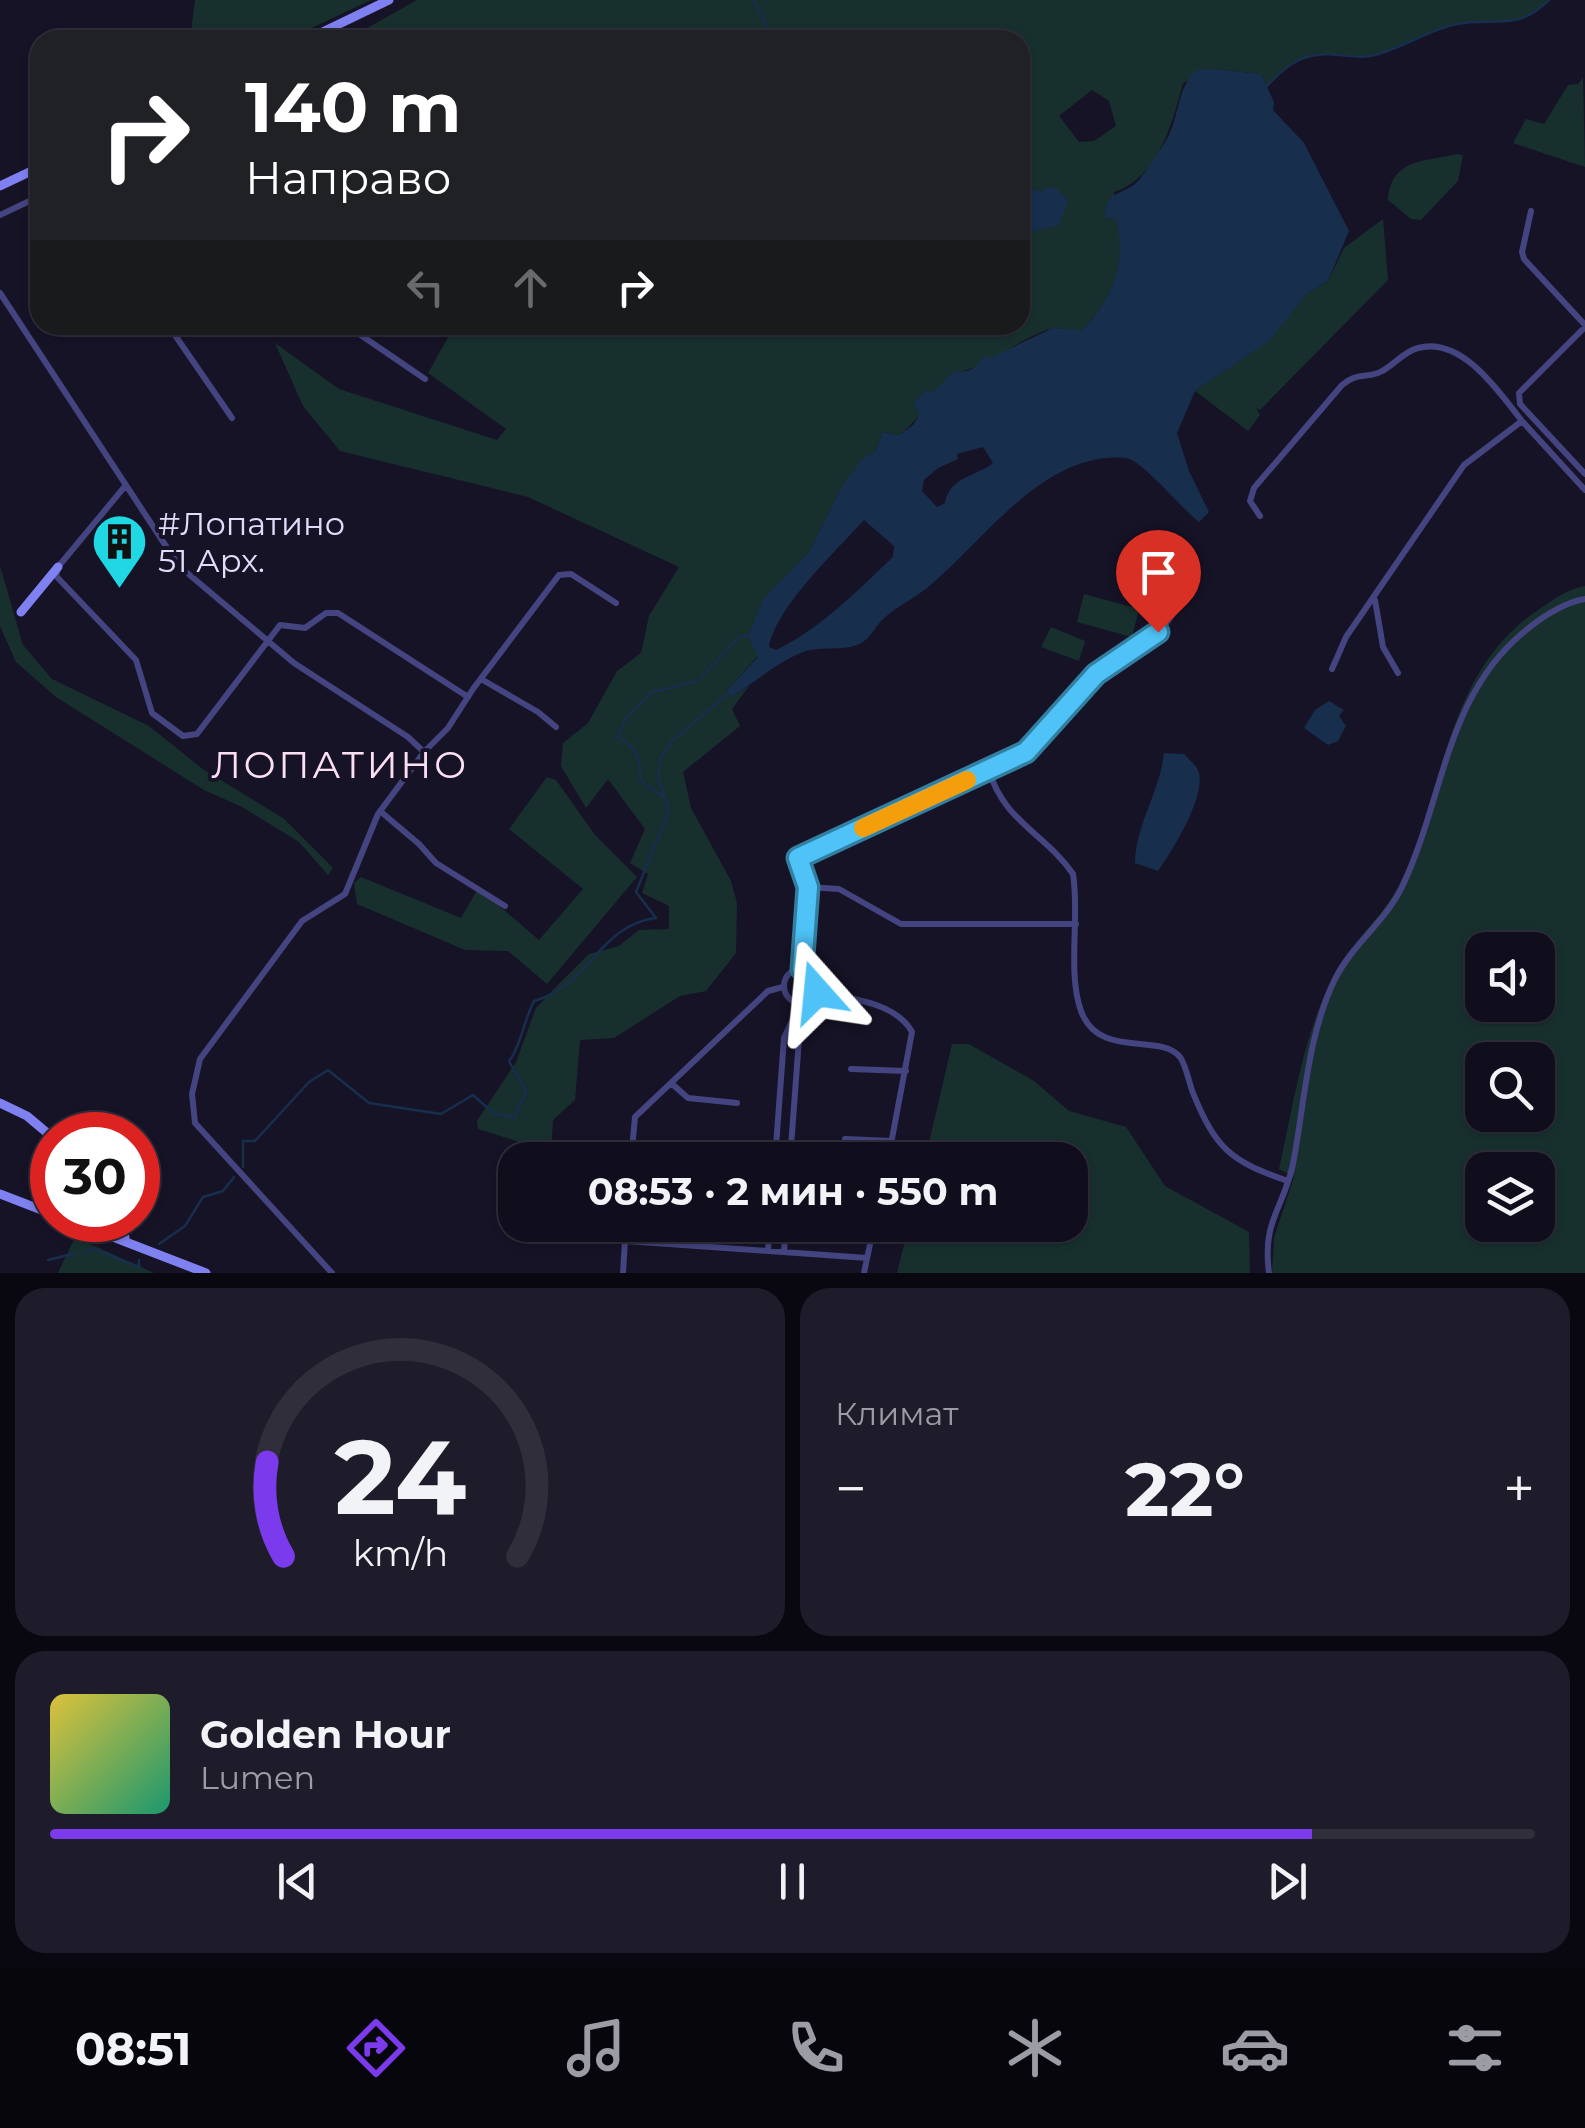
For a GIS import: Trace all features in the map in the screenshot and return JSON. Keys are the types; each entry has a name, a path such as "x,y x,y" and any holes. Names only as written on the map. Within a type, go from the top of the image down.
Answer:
{"street":[{"path":"327,30 389,0"},
{"path":"0,186 30,172"},
{"path":"0,215 30,201"},
{"path":"1531,212 1522,252 1524,259 1585,326 1519,393 1520,404 1585,474"},
{"path":"0,293 180,566 266,640 424,752"},
{"path":"175,335 232,418"},
{"path":"361,335 425,379"},
{"path":"1260,516 1250,501 1254,488 1342,386 1359,374 1376,374 1420,347 1444,350 1479,370 1585,490"},
{"path":"1332,669 1346,638 1464,465 1522,421"},
{"path":"21,612 126,485"},
{"path":"58,567 56,576 61,584 136,660 152,713 182,736 197,734 280,625 305,628 326,613 338,614 468,697"},
{"path":"332,1273 292,1224 195,1123 192,1094 200,1059 302,921 344,894 380,811 565,572 616,604"},
{"path":"1375,598 1383,646 1398,673"},
{"path":"1269,1273 1266,1236 1288,1181 1316,1027 1324,1004 1340,970 1383,919 1403,885 1467,700 1489,667 1519,635 1555,610 1585,599"},
{"path":"802,969 808,887 798,858 1035,745 1084,686 1158,632 1175,608"},
{"path":"481,679 538,712 556,728"},
{"path":"988,770 1016,820 1043,840 1073,874 1077,985 1080,1010 1088,1024 1102,1036 1169,1050 1180,1058 1209,1132 1221,1148 1235,1160 1288,1181"},
{"path":"380,811 436,864 504,906"},
{"path":"808,887 839,889 901,924 1076,924"},
{"path":"802,969 816,978 817,992 809,1001 800,1003 787,996 784,987 786,976 802,969"},
{"path":"633,1142 635,1117 768,991 784,987"},
{"path":"817,992 880,1006 909,1025 912,1032 892,1141 845,1139"},
{"path":"776,1142 784,1038 800,1003"},
{"path":"791,1142 799,1039 792,1027"},
{"path":"851,1068 906,1070"},
{"path":"671,1083 688,1098 737,1103"},
{"path":"0,1103 30,1119"},
{"path":"0,1194 30,1206"},
{"path":"126,1242 206,1273"},
{"path":"135,1242 149,1251"},
{"path":"623,1273 626,1242"},
{"path":"642,1242 868,1258"},
{"path":"768,1250 769,1242"},
{"path":"784,1251 785,1242"},
{"path":"864,1273 871,1242"}],"green space":[{"path":"195,0 371,0 307,30 191,30"},
{"path":"417,0 1549,0 1516,20 1457,24 1370,56 1307,57 1282,71 1267,87 1261,74 1215,69 1183,83 1161,148 1142,175 1114,192 1124,250 1106,300 1082,330 1038,333 975,367 953,372 907,429 899,435 882,432 876,451 862,460 842,486 809,552 782,580 758,656 727,690 732,697 749,686 732,709 740,726 683,772 691,808 731,881 737,903 736,953 706,991 680,996 614,1038 580,1040 575,1100 553,1120 552,1142 519,1142 478,1129 477,1121 516,1062 536,1008 589,954 619,946 639,930 669,929 669,906 642,893 648,874 630,863 645,829 608,779 586,808 561,766 563,743 588,723 617,671 641,653 649,616 679,567 528,497 340,451 303,406 275,343 339,389 497,440 506,429 428,373 449,335 1030,335 1030,229 1041,192 1030,186 1030,30 364,30","holes":["1092,90 1109,101 1116,126 1094,141 1079,142 1059,116"]},
{"path":"1583,77 1585,167 1513,143 1526,119 1544,124 1568,85 1578,84"},
{"path":"1463,155 1458,181 1421,220 1411,219 1388,200 1391,186 1403,169"},
{"path":"1383,219 1388,280 1260,410 1256,408 1260,415 1248,431 1195,391 1268,341 1307,294 1328,281 1344,248"},
{"path":"0,566 23,645 52,679 149,726 204,770 283,818 333,868 328,875 299,842 242,807 204,790 56,697 16,662 0,626"},
{"path":"1585,586 1585,1273 1272,1273 1274,1238 1294,1177 1279,1169 1301,1068 1325,994 1343,960 1399,885 1415,849 1450,737 1483,667 1506,637 1560,595"},
{"path":"1084,594 1139,609 1132,637 1077,622"},
{"path":"1051,627 1085,641 1079,661 1041,647"},
{"path":"547,777 556,780 595,835 637,877 547,984 508,951 465,950 357,904 354,883 361,877 461,918 476,892 484,893 539,940 583,889 509,829"},
{"path":"952,1044 969,1044 1034,1081 1069,1111 1126,1127 1165,1186 1249,1232 1250,1273 897,1273 905,1242 1088,1242 1088,1142 929,1142"},
{"path":"73,1242 86,1242 154,1273 58,1273"}],"water":[{"path":"1196,70 1261,74 1274,102 1273,110 1304,143 1349,231 1328,281 1307,294 1269,341 1195,391 1177,433 1189,471 1209,512 1199,522 1133,460 1096,459 1068,468 1017,503 927,588 883,619 863,642 803,652 732,697 727,690 758,657 748,636 763,599 809,552 842,486 862,459 876,451 882,432 899,435 913,425 919,415 914,403 925,390 934,392 954,371 971,369 983,357 992,357 1053,328 1082,330 1102,306 1115,278 1120,249 1115,218 1105,218 1108,203 1138,181 1155,158","holes":["983,447 993,463 958,482 945,503 937,507 922,491 924,480 958,459 957,454","864,520 894,546 893,557 808,632 776,650 769,647 795,597"]},
{"path":"1030,186 1041,192 1047,187 1058,189 1068,201 1059,225 1030,233"},
{"path":"1329,701 1344,710 1339,716 1346,726 1338,741 1328,745 1304,728 1315,710"},
{"path":"1164,753 1184,754 1198,770 1200,784 1186,824 1158,871 1135,863 1139,836"}],"waterway":[{"path":"753,0 769,30"},
{"path":"1266,87 1290,65 1307,57 1370,56 1457,24 1516,20 1549,0"},
{"path":"664,797 640,780 636,754 618,738 625,719 652,692 698,681 739,637 748,636"},
{"path":"243,1167 243,1141 255,1141 309,1082 328,1070 369,1103 441,1114 473,1095 492,1112 514,1118 526,1092 509,1061 534,1001 569,982 621,932 656,918 636,892 669,811 658,777 661,758 672,741 730,692"},
{"path":"159,1244 185,1226 203,1197 223,1191 234,1177"},
{"path":"84,1252 94,1249 139,1267 139,1260"},
{"path":"48,1260 76,1253"}],"slow traffic":[{"path":"863,828 967,780"}],"place":[{"name":"#Лопатино 51 Арх.","path":"119,591"}],"district":[{"name":"ЛОПАТИНО","path":"340,765"}],"route":[{"path":"817,992 816,978 802,969 808,887 798,858 1026,752 1096,674 1158,632"}]}
